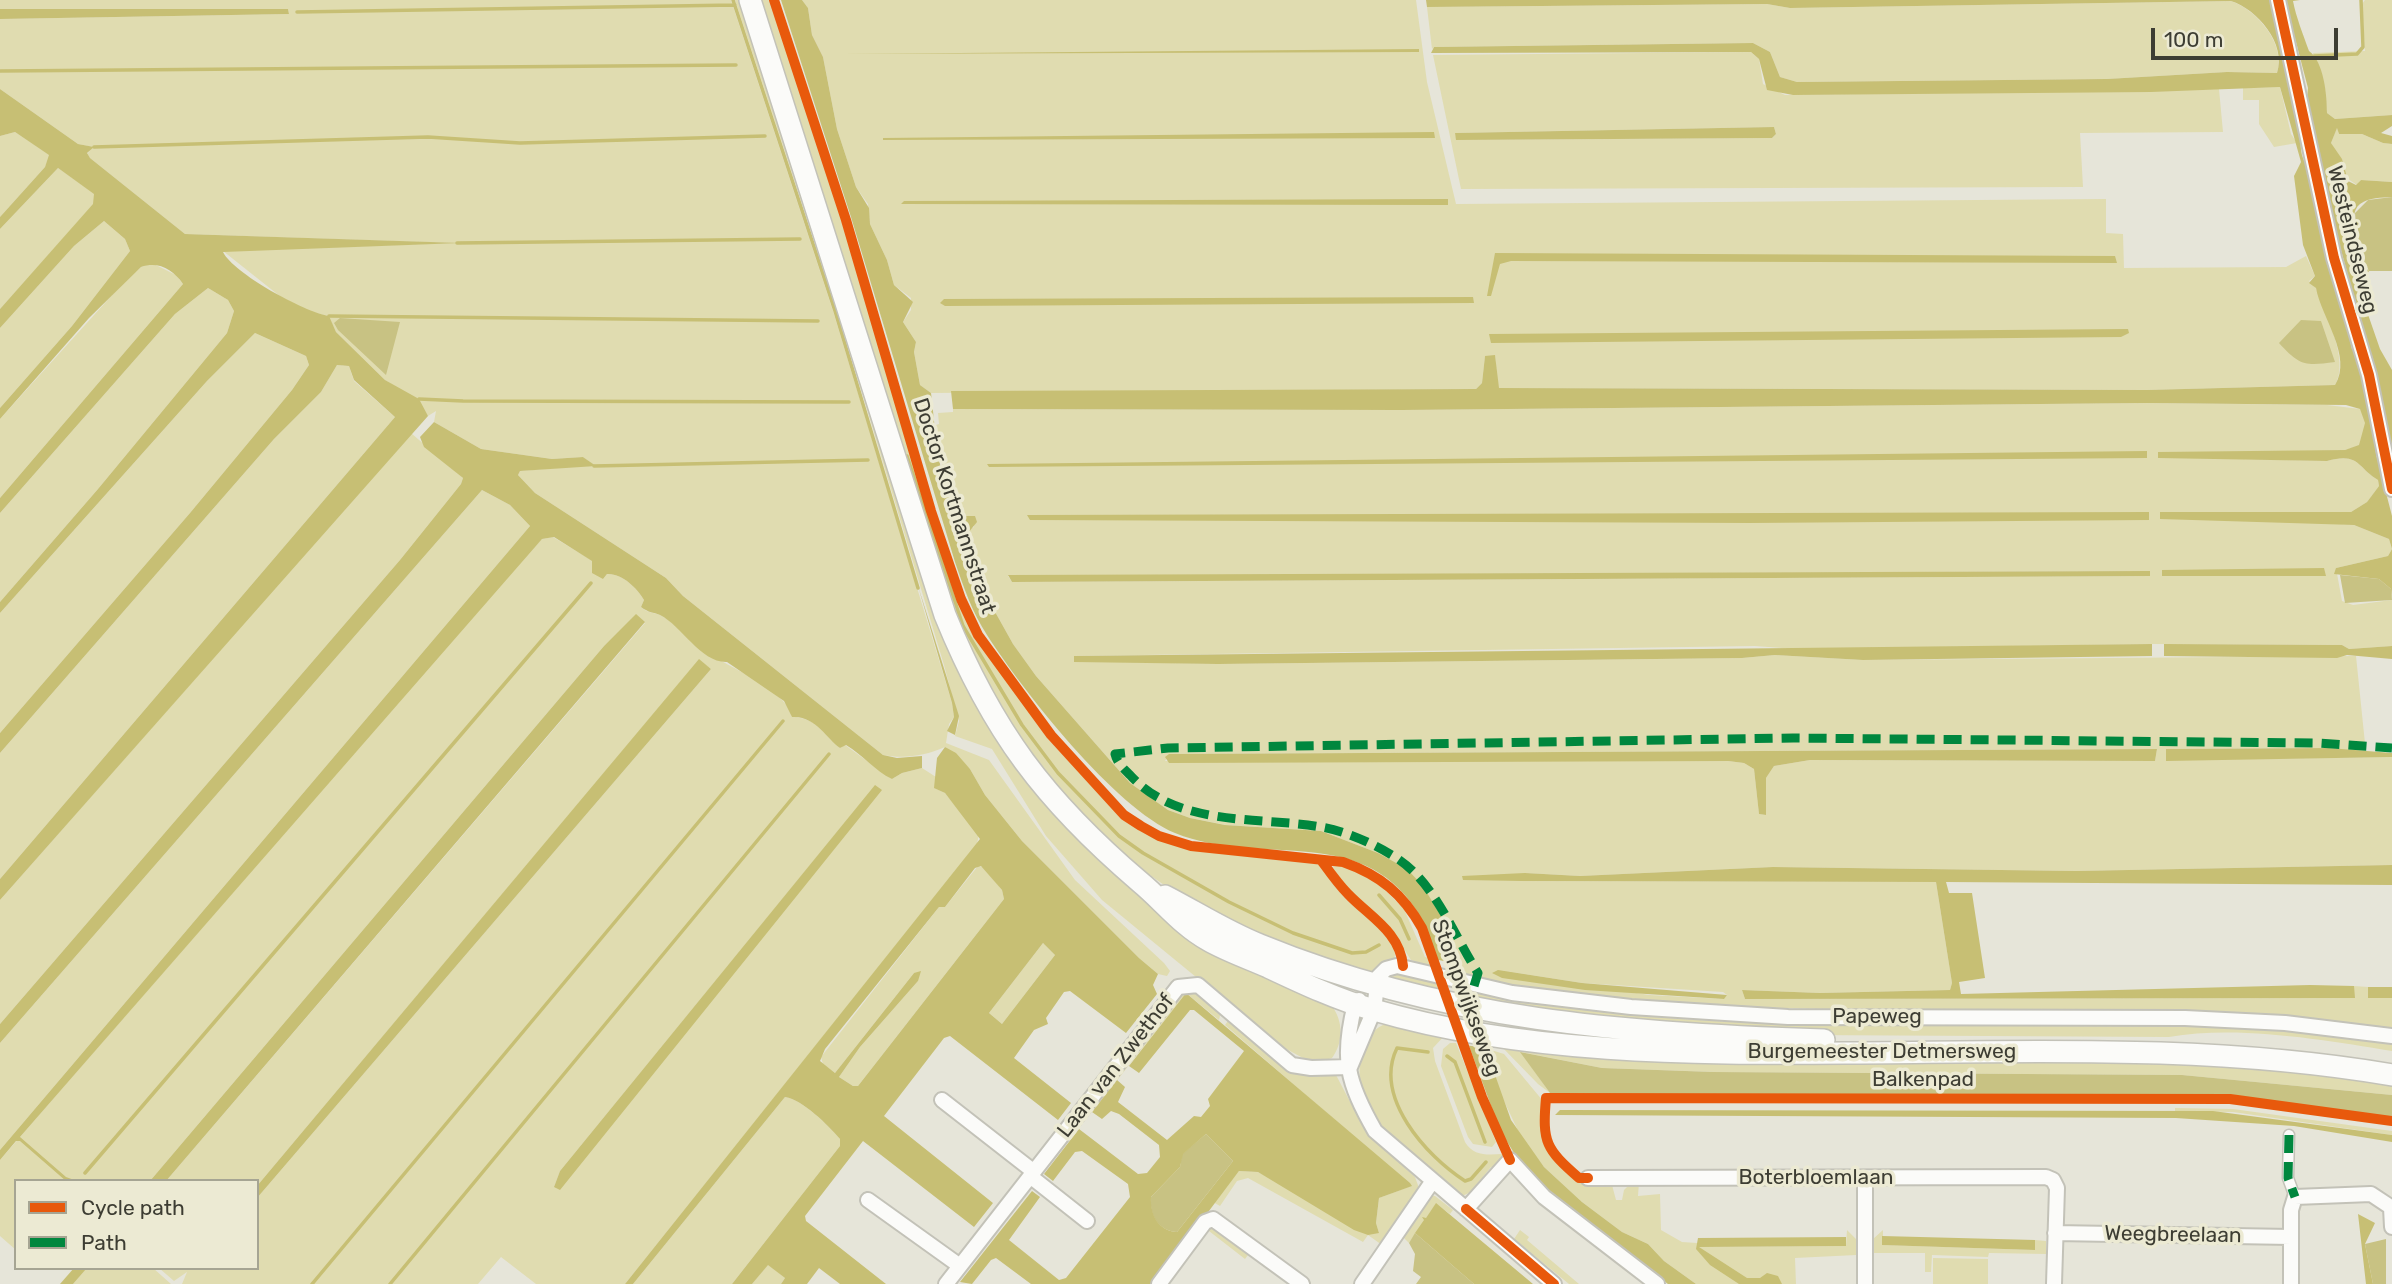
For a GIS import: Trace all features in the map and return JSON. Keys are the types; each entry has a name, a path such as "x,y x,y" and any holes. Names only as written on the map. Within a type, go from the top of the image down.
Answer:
{"main road":[{"name":"Doctor Kortmannstraat","path":"750,0 945,615 981,697 1040,783 1090,838 1177,918 1207,940 1364,1007"},
{"name":"Doctor Kortmannstraat","path":"1145,886 1256,944 1376,984"},
{"name":"Burgemeester Detmersweg","path":"1376,984 1441,1003 1534,1020 1700,1035 1882,1041 2209,1041 2312,1048 2392,1062"},
{"name":"Burgemeester Detmersweg","path":"1364,1007 1450,1029 1574,1045 1696,1052 2184,1054 2307,1062 2392,1075"}],"street":[{"name":"Westeindseweg","path":"2278,0 2334,258 2370,379 2392,489"},
{"name":"Papeweg","path":"1376,984 1382,973 1391,967 1403,966 1456,982 1552,999 1774,1016 2185,1017 2285,1023 2392,1036"},
{"path":"1376,984 1364,1007 1350,1067 1356,1098 1375,1131 1554,1284"},
{"name":"Laan van Zwethof","path":"946,1284 1178,987 1198,985 1292,1065 1311,1068 1350,1067"},
{"path":"942,1100 1087,1221"},
{"path":"2289,1135 2288,1178 2295,1197 2291,1210 2291,1284"},
{"path":"1466,1209 1510,1160 1544,1197 1657,1284"},
{"name":"Boterbloemlaan","path":"1588,1178 2046,1177 2053,1180 2057,1188 2055,1233"},
{"path":"1865,1178 1865,1284"},
{"path":"1362,1284 1432,1182"},
{"path":"2295,1197 2371,1194 2392,1208 2392,1227"},
{"path":"869,1199 960,1266"},
{"path":"1159,1284 1205,1222 1213,1219 1302,1284"},
{"path":"2054,1284 2055,1233"},
{"name":"Weegbreelaan","path":"2055,1233 2291,1237"}],"shaded area":[{"path":"0,0 731,0 833,311 952,703 954,717 949,724 946,743 989,760 1075,880 1164,963 1170,971 1167,976 1158,974 1139,958 1022,841 985,795 970,769 945,747 914,756 883,755 683,596 666,578 535,493 518,475 520,471 594,465 583,457 552,459 481,449 434,422 436,411 428,416 412,397 385,380 336,332 328,316 301,309 286,301 223,251 452,243 185,234 90,158 87,154 93,147 78,144 0,89 0,19 289,14 288,9 0,9"},
{"path":"735,0 744,0 938,618 1065,825 1332,1006 1341,1032 1339,1045 1332,1058 1314,1064 1279,1045 1102,900 1046,836 992,749 955,736 959,721 944,665 837,310"},
{"path":"758,0 771,0 852,251 928,512 971,631 1048,739 1123,819 1159,840 1185,848 1316,862 1344,897 1386,934 1395,951 1394,960 1370,973 1284,949 1183,898 1141,869 1064,799 994,704 953,615"},
{"path":"781,0 802,0 808,8 812,35 823,57 837,129 856,187 869,208 870,224 887,260 894,285 913,302 903,322 916,342 914,352 920,385 931,393 939,459 948,494 955,508 964,516 975,516 977,522 964,538 968,558 973,569 984,578 989,601 1013,644 1036,676 1130,783 1168,810 1190,818 1225,825 1321,831 1378,853 1407,869 1423,886 1442,918 1450,940 1443,950 1480,1053 1488,1055 1511,1120 1544,1167 1582,1202 1622,1232 1648,1244 1664,1261 1696,1284 1668,1284 1548,1191 1522,1166 1500,1130 1423,921 1400,889 1373,869 1343,858 1311,852 1209,843 1175,833 1151,820 1125,799 1072,746 1003,659 977,618 955,562 851,217"},
{"path":"802,0 1416,0 1427,82 1456,204 2106,199 2106,233 2123,234 2124,268 2286,267 2306,256 2315,276 2309,281 2316,288 2338,350 2339,375 2335,385 2147,390 1498,388 1495,356 1485,356 1482,383 1476,389 931,393 920,385 914,352 916,342 903,322 911,310 911,298 894,285 887,260 870,224 868,204 856,187 837,129 823,57 812,35 808,8"},
{"path":"1426,0 2272,0 2303,131 2302,155 2309,169 2352,349 2375,374 2336,232 2307,98 2308,88 2285,0 2300,0 2293,1 2294,7 2309,51 2321,71 2327,113 2335,119 2392,115 2392,126 2381,133 2392,136 2392,144 2362,134 2339,134 2337,128 2331,143 2342,159 2348,181 2356,185 2361,180 2392,182 2392,197 2372,199 2360,204 2356,210 2353,228 2357,248 2369,271 2362,284 2363,300 2380,349 2392,370 2392,450 2377,381 2373,428 2376,454 2392,516 2392,549 2389,539 2354,525 2160,519 2160,512 2351,512 2367,502 2379,486 2378,480 2357,463 2346,458 2327,461 2158,458 2158,452 2345,450 2359,445 2365,423 2360,409 2346,405 2147,403 1401,410 953,409 951,391 1476,389 1482,383 1485,356 1495,355 1499,388 2147,390 2335,385 2340,374 2334,337 2316,288 2309,283 2315,276 2303,245 2294,176 2301,162 2280,87 2151,92 1793,95 1767,90 1759,59 1751,52 1431,53 1434,47 1753,43 1770,52 1780,77 1797,82 2107,79 2227,72 2277,73 2278,51 2274,40 2260,20 2241,5 2231,1 1790,8 1767,4 1427,7"},
{"path":"2365,0 2392,0 2392,115 2335,119 2327,113 2325,89 2313,53 2365,51 2362,4"},
{"path":"2231,1 2250,12 2267,30 2277,51 2277,73 2227,72 2107,79 1797,82 1780,77 1770,52 1753,43 1432,49 1427,7 1767,4 1790,8"},
{"path":"0,9 288,9 289,14 0,19"},
{"path":"1419,49 1419,52 844,54"},
{"path":"1751,52 1759,59 1763,84 1785,95 2219,89 2223,132 2080,133 2083,187 1461,189 1433,55","holes":["1774,127 1776,134 1772,138 1457,140 1455,133"]},
{"path":"2280,87 2291,134 2297,143 2274,147 2259,124 2259,100 2243,100 2243,88"},
{"path":"0,89 78,144 94,147 87,153 90,158 185,234 461,243 223,252 240,270 270,290 303,307 329,316 336,332 385,380 419,399 428,416 0,900 0,879 395,417 354,380 349,366 337,365 321,392 274,439 0,753 0,733 190,513 292,390 309,365 306,356 255,333 207,381 0,613 0,602 227,333 234,311 228,300 208,288 175,314 0,513 0,498 183,284 175,274 165,268 153,265 141,267 89,318 0,419 0,408 72,326 130,251 125,239 104,221 74,246 0,328 0,309 93,204 94,194 58,168 0,229 0,217 45,167 49,155 15,132 0,136"},
{"path":"1774,127 1776,134 1772,138 1456,140 1455,133"},
{"path":"2337,127 2339,134 2362,134 2392,144 2392,182 2361,180 2357,185 2345,177 2331,143"},
{"path":"15,132 50,155 45,167 0,217 0,136"},
{"path":"1434,132 1435,138 883,140 883,138"},
{"path":"58,168 94,193 94,204 0,309 0,229"},
{"path":"2392,197 2392,271 2369,271 2358,251 2355,213 2368,200"},
{"path":"1448,199 1448,205 901,204 904,201"},
{"path":"104,221 125,239 130,251 72,326 0,408 0,328 74,246"},
{"path":"1495,253 2115,256 2117,263 1511,261 1500,264 1491,296 1487,296"},
{"path":"152,263 176,275 183,284 0,498 0,419 123,283 141,267"},
{"path":"208,288 228,300 234,311 227,333 0,602 0,513 175,314"},
{"path":"1473,297 1474,303 945,306 940,303 944,299"},
{"path":"340,318 400,322 386,375 338,330 334,323"},
{"path":"2301,320 2321,321 2335,362 2304,363 2279,343"},
{"path":"2128,329 2129,333 2121,337 1491,343 1489,334"},
{"path":"255,333 306,356 309,365 292,390 190,513 0,733 0,613 207,381"},
{"path":"337,365 349,366 354,381 395,417 0,879 0,753 274,439 321,392"},
{"path":"2147,403 2327,405 2360,409 2365,422 2363,437 2359,446 2345,450 2158,457 2327,461 2346,458 2357,463 2378,480 2379,486 2367,502 2351,512 2161,512 2354,525 2389,539 2392,549 2388,556 2336,568 2342,601 2353,605 2392,600 2392,646 2349,649 2342,645 2152,644 1796,649 1755,646 1074,656 1074,661 1218,664 1742,658 1775,655 1863,660 2356,656 2366,753 2329,748 2167,749 2166,760 2392,757 2392,865 2076,871 1773,867 1580,876 1525,873 1522,881 1936,882 1952,983 1950,990 1820,993 1742,990 1745,999 2354,998 2354,986 2368,987 2368,998 2392,998 2392,1032 2217,1013 2152,1010 1800,1009 1713,1005 1538,989 1451,974 1442,950 1449,940 1449,934 1423,886 1378,853 1321,831 1226,825 1190,818 1168,810 1130,783 1036,676 1013,644 989,601 984,579 973,569 968,558 964,538 966,531 974,527 975,516 964,516 953,507 935,436 936,425 939,424 938,413 953,412 953,409 1401,410","holes":["2150,571 2150,576 1012,582 1008,576","2157,749 2155,761 1810,760 1774,766 1766,778 1766,815 1759,814 1754,769 1744,763 1728,761 1165,761 1170,754","1498,970 1582,983 1723,992 1727,995 1723,999 1649,995"]},
{"path":"434,422 481,449 552,459 583,457 596,466 520,471 518,475 535,493 666,578 683,596 883,755 897,758 922,756 922,768 902,773 892,779 886,776 846,745 840,748 814,724 800,717 792,717 784,701 727,662 709,657 668,620 641,607 644,600 633,586 623,579 607,574 603,579 592,573 592,561 554,537 542,539 20,1137 72,1179 64,1179 20,1141 16,1141 0,1160 0,1150 530,526 510,505 482,490 0,1043 0,1024 400,560 461,484 463,478 424,447 420,437"},
{"path":"411,433 463,478 461,484 400,560 0,1024 0,900"},
{"path":"2147,451 2147,458 989,467 987,464"},
{"path":"482,490 510,505 530,526 0,1150 0,1043"},
{"path":"2149,512 2149,520 1750,523 1030,520 1027,515"},
{"path":"553,537 593,561 603,579 607,574 613,574 628,582 644,600 641,607 667,619 701,649 769,689 780,698 792,717 818,725 840,748 845,745 892,779 902,773 922,768 936,777 935,788 945,793 979,834 977,844 625,1284 536,1284 501,1257 478,1284 182,1284 187,1272 174,1281 161,1270 259,1270 259,1196 711,669 699,660 259,1184 259,1179 168,1179 645,623 636,615 604,646 152,1179 14,1179 14,1248 0,1236 0,1160 542,539","holes":["864,799 554,1187 560,1171"]},
{"path":"2392,549 2392,599 2391,589 2379,579 2334,574 2336,568 2388,556"},
{"path":"2324,568 2326,576 2162,576 2162,570"},
{"path":"2150,571 2150,576 1012,582 1008,575"},
{"path":"2340,575 2379,579 2391,589 2392,600 2345,603"},
{"path":"918,586 959,716 955,735 947,731 954,717 952,703"},
{"path":"636,614 645,622 168,1179 152,1179 604,646"},
{"path":"2152,644 2152,656 1863,660 1775,655 1742,658 1218,664 1074,662 1074,656"},
{"path":"2164,644 2342,645 2349,649 2392,646 2392,659 2347,655 2337,658 2164,656"},
{"path":"699,659 711,669 259,1196 259,1184"},
{"path":"945,747 956,753 1022,841 1158,974 1153,985 1157,994 1126,1033 1070,991 1064,992 1046,1018 1048,1024 1034,1030 1014,1058 1071,1103 1058,1120 950,1036 944,1038 884,1116 993,1203 974,1227 863,1141 805,1216 806,1221 886,1284 840,1284 819,1268 807,1284 781,1284 785,1278 768,1265 752,1284 732,1284 840,1146 840,1139 822,1120 800,1103 785,1097 633,1284 625,1284 980,839 945,793 934,788 937,758","holes":["981,866 1002,890 1004,899 858,1086 853,1086 839,1077 860,1047 918,981 921,971 914,973 835,1073 820,1061 825,1049 939,907 945,907 975,868","1043,943 1055,955 1002,1024 989,1013"]},
{"path":"2329,748 2392,753 2392,757 2166,761 2166,749"},
{"path":"2157,749 2155,761 1810,760 1774,766 1766,778 1766,815 1759,814 1754,769 1744,763 1728,761 1169,763 1165,757 1169,754"},
{"path":"875,785 882,790 560,1190 554,1187 560,1171"},
{"path":"1332,864 1352,868 1381,882 1380,885 1404,909 1425,957 1436,959 1441,971 1411,960 1392,930 1337,878"},
{"path":"2392,865 2392,885 1946,882 1949,893 1972,893 1985,978 1959,982 1961,994 2310,985 2354,986 2355,998 1745,999 1742,990 1820,993 1950,990 1952,983 1936,882 1521,881 1463,880 1462,876 1525,873 1580,876 1773,867 2076,871"},
{"path":"978,866 984,867 1002,890 1004,899 858,1086 853,1086 839,1077 860,1047 918,981 914,973 835,1073 823,1064 821,1057 939,907 945,907"},
{"path":"1043,943 1055,955 1002,1024 989,1013"},
{"path":"1498,970 1582,983 1727,995 1724,999 1585,990 1502,978 1492,973"},
{"path":"1397,972 1517,999 1635,1015 1793,1024 2212,1026 2392,1042 2392,1051 2252,1033 2169,1037 1803,1035 1568,1017 1391,981 1393,974"},
{"path":"1189,987 1221,1011 1219,1020 1186,993 1092,1112 1088,1109 1181,990"},
{"path":"2368,987 2392,987 2392,998 2368,998"},
{"path":"1186,993 1412,1186 1379,1198 1376,1223 1379,1233 1368,1235 1354,1230 1258,1172 1239,1171 1154,1284 1031,1284 996,1258 991,1260 972,1284 960,1282 1032,1191 1040,1197 1009,1240 1059,1280 1066,1278 1130,1197 1128,1184 1082,1151 1075,1152 1053,1181 1044,1174 1079,1129 1138,1174 1147,1173 1160,1157 1159,1145 1119,1114 1111,1111 1102,1119 1092,1112 1117,1080 1125,1087 1118,1102 1167,1140 1194,1116 1201,1117 1210,1106 1208,1099 1244,1051 1194,1010 1190,1010 1139,1073 1129,1066","holes":["1206,1134 1233,1161 1177,1232 1165,1229 1157,1221 1152,1210 1151,1197 1180,1167 1183,1154"]},
{"path":"1228,1021 1233,1021 1294,1072 1336,1075 1366,1132 1415,1177 1419,1188 1382,1245 1368,1235 1363,1242 1248,1178 1237,1181 1220,1206 1213,1202 1239,1171 1258,1172 1379,1233 1376,1223 1379,1198 1411,1186 1225,1025"},
{"path":"1392,1022 1446,1034 1433,1048 1435,1061 1465,1142 1476,1152 1502,1154 1505,1159 1496,1167 1491,1167 1471,1192 1460,1197 1389,1134 1374,1115 1364,1095 1360,1073 1363,1051 1373,1032"},
{"path":"1450,1043 1456,1043 1496,1142 1492,1147 1473,1144 1468,1137 1441,1066 1443,1049"},
{"path":"1478,1046 1504,1054 1543,1101 1544,1139 1553,1156 1569,1173 1580,1183 1584,1179 1612,1185 1616,1200 1622,1200 1624,1190 1633,1181 1639,1182 1638,1196 1660,1194 1661,1230 1682,1242 1697,1243 1699,1247 1846,1246 1847,1230 1856,1239 1856,1255 1795,1258 1796,1284 1696,1284 1664,1261 1648,1244 1622,1232 1582,1202 1544,1167 1521,1137"},
{"path":"1502,1047 2138,1062 2308,1072 2392,1084 2392,1095 2182,1075 1714,1072 1602,1068 1521,1052 1550,1093"},
{"path":"1520,1052 1602,1068 1713,1072 2182,1075 2392,1095 2392,1119 2228,1097 1860,1098 1550,1093"},
{"path":"785,1097 800,1103 822,1120 840,1139 840,1146 732,1284 633,1284"},
{"path":"2175,1108 2233,1109 2392,1131 2392,1135 2233,1112 2175,1111"},
{"path":"1560,1110 2213,1111 2392,1135 2392,1142 2294,1126 2176,1118 1555,1115"},
{"path":"1206,1134 1233,1161 1177,1232 1165,1229 1156,1221 1151,1197 1180,1167 1182,1154"},
{"path":"1431,1196 1435,1196 1453,1210 1450,1214 1436,1204 1409,1243 1403,1237"},
{"path":"1436,1203 1533,1284 1474,1284 1415,1233 1424,1220 1422,1217 1426,1218"},
{"path":"2358,1214 2375,1223 2365,1244 2373,1284 2366,1284"},
{"path":"1211,1228 1248,1255 1245,1259 1209,1231"},
{"path":"1520,1230 1529,1237 1527,1240 1579,1284 1569,1284 1514,1239"},
{"path":"1883,1230 1883,1245 2035,1250 2035,1240 2046,1241 2046,1254 1989,1253 1988,1257 1932,1255 1931,1272 1925,1272 1925,1253 1873,1253 1873,1239"},
{"path":"1415,1233 1474,1284 1416,1284 1421,1277 1413,1271 1415,1254 1409,1243"},
{"path":"1882,1236 2035,1240 2035,1250 1882,1245"},
{"path":"1846,1237 1846,1246 1699,1247 1747,1278 1760,1278 1767,1273 1778,1276 1782,1284 1739,1284 1710,1265 1696,1249 1698,1238"},
{"path":"2386,1239 2386,1284 2373,1284 2365,1244"},
{"path":"1933,1258 1988,1259 1988,1284 1933,1284"},
{"path":"768,1264 785,1278 781,1284 752,1284"},
{"path":"72,1270 85,1270 73,1284 60,1284"},
{"path":"85,1270 155,1270 171,1284 73,1284"}],"pier":[{"path":"1433,959 1449,962 1479,1047 1464,1045"}],"waterway":[{"path":"733,0 835,311 918,588"},
{"path":"2314,56 2357,54 2363,47 2361,0"},
{"path":"297,12 735,5"},
{"path":"0,71 736,65"},
{"path":"94,147 428,137 520,143 765,136"},
{"path":"457,243 800,239"},
{"path":"329,316 818,321"},
{"path":"419,399 849,402"},
{"path":"907,456 963,626 1022,725 1058,773 1119,836 1143,853 1229,902 1293,933 1352,953 1366,952 1379,945"},
{"path":"594,466 868,460"},
{"path":"85,1173 591,583"},
{"path":"312,1284 783,721"},
{"path":"390,1284 829,754"},
{"path":"1379,895 1400,919 1409,939"},
{"path":"1428,1052 1397,1048 1391,1067 1392,1086 1407,1124 1435,1157 1465,1181 1471,1179 1486,1162"},
{"path":"1447,1056 1455,1062 1485,1142"}],"marked path":[{"path":"1474,986 1478,973 1442,910 1421,880 1395,857 1360,839 1330,829 1220,817 1171,804 1149,792 1119,763 1115,754 1168,748 1793,738 2319,743 2392,748"},
{"path":"2289,1135 2288,1178 2295,1197"}],"cycle path":[{"name":"Stompwijkseweg","path":"774,0 846,220 931,511 961,599 978,635 1051,735 1124,815 1141,826 1159,836 1191,846 1343,862 1368,873 1389,887 1407,905 1422,928 1482,1097 1510,1160"},
{"path":"2278,0 2334,258 2369,375 2392,489"},
{"path":"1321,860 1344,890 1390,934 1401,954 1403,966"},
{"name":"Balkenpad","path":"1588,1178 1579,1178 1553,1152 1546,1135 1546,1098 2230,1099 2392,1121"},
{"path":"1466,1209 1554,1284"}]}
